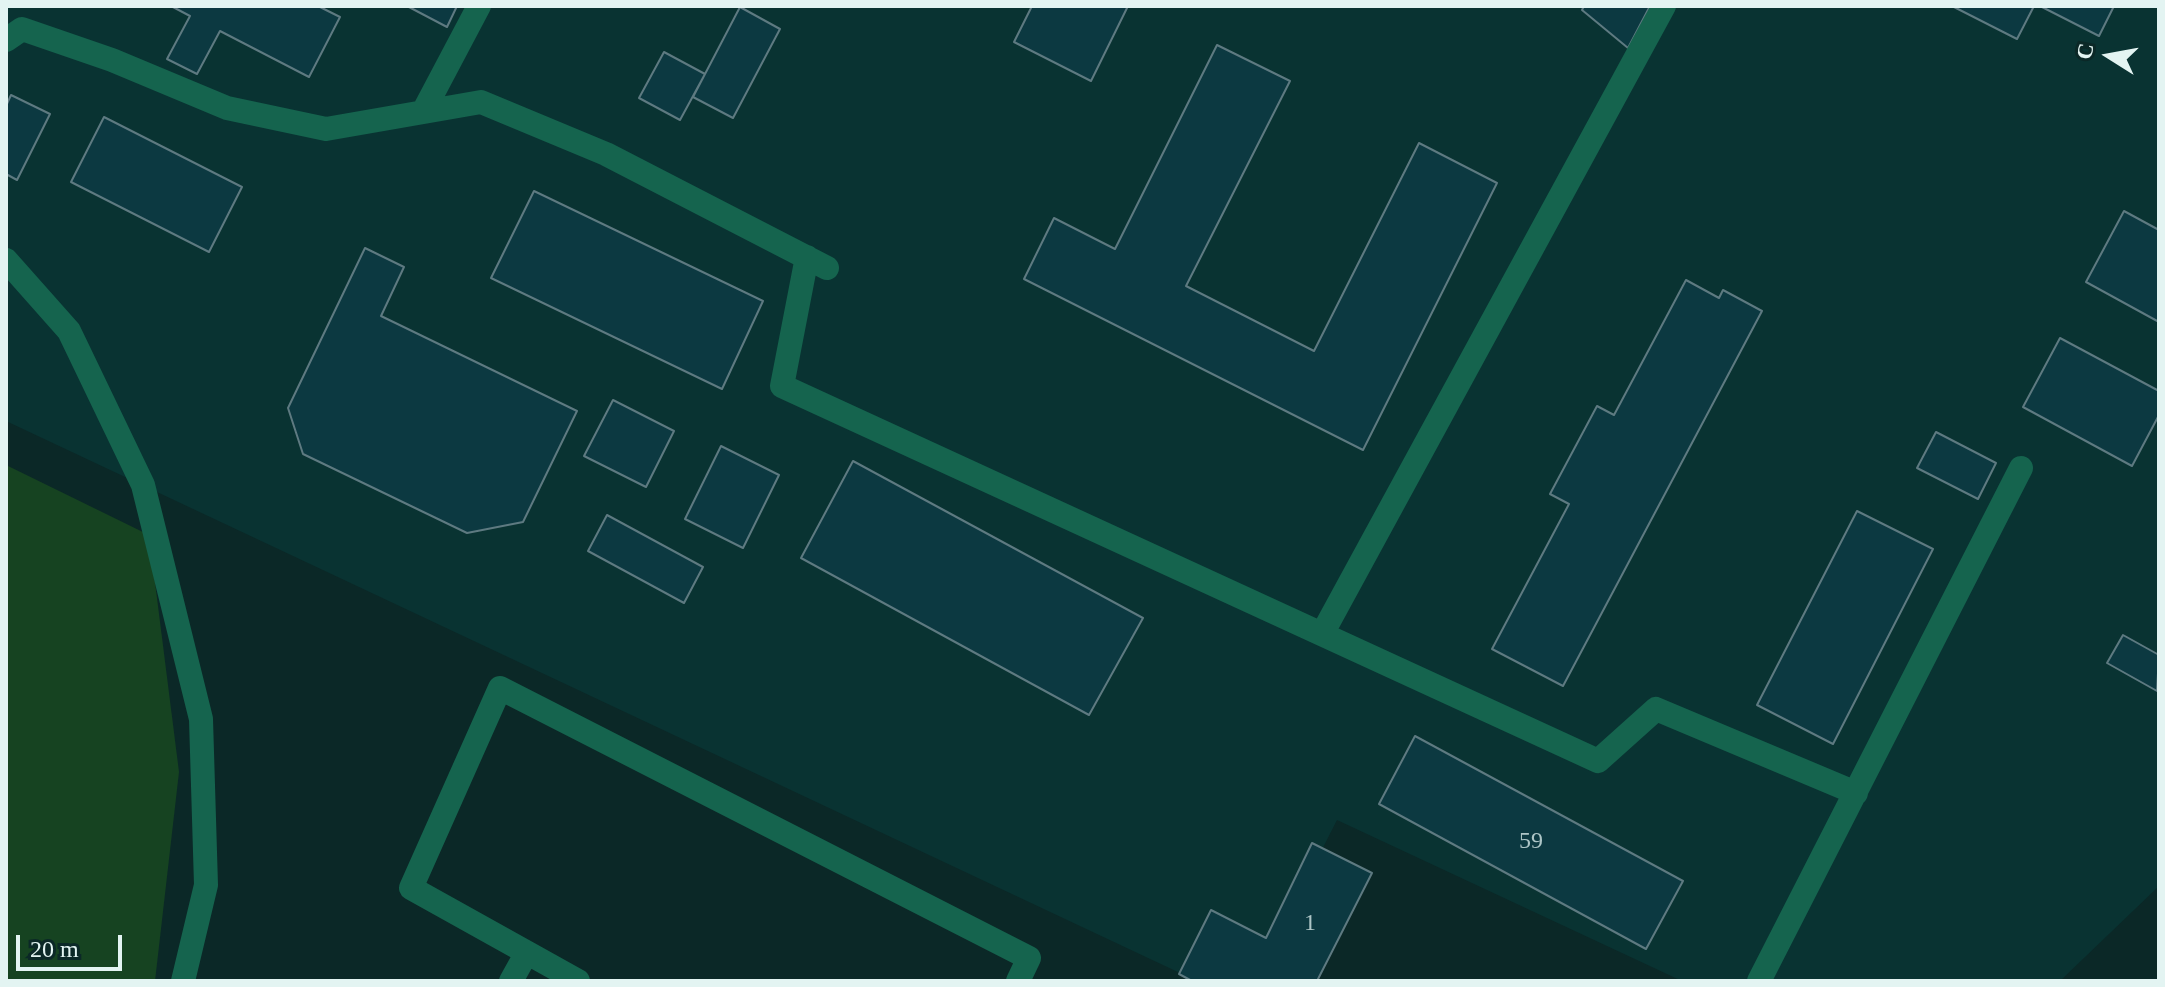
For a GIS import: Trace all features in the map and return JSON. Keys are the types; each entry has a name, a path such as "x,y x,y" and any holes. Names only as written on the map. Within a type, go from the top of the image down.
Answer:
{"lane":[{"path":"423,112 479,6"},
{"path":"1322,634 1664,6"},
{"path":"6,40 22,29 112,60 227,108 326,129 481,102 606,154 817,262 782,386 1598,761 1656,709 1856,793"},
{"path":"6,260 69,331 143,485 201,719 206,885 183,981"},
{"path":"1759,981 2021,468"},
{"path":"578,981 411,888 500,688 1029,958 1018,981"},
{"path":"511,981 526,954"}],"shaded area":[{"path":"6,6 2159,6 2159,886 2060,981 1682,981 1337,820 1270,952 1197,981 6,421"}],"green space":[{"path":"6,465 149,535 179,772 155,981 6,981"}],"building":[{"path":"171,6 318,6 340,17 309,77 220,31 197,74 167,59 190,16"},
{"path":"407,6 457,6 447,27"},
{"path":"1032,6 1128,6 1091,81 1014,42"},
{"path":"1584,6 1650,6 1628,48 1582,10"},
{"path":"1952,6 2034,6 2017,39"},
{"path":"2040,6 2114,6 2099,36"},
{"path":"740,7 780,29 733,118 693,97"},
{"path":"1217,45 1290,81 1186,286 1314,351 1419,143 1497,183 1363,450 1024,279 1054,218 1115,249"},
{"path":"664,52 705,74 680,120 639,98"},
{"path":"11,95 50,114 17,180 6,174 6,106"},
{"path":"104,117 242,187 209,252 71,182"},
{"path":"534,191 763,301 722,389 491,278"},
{"path":"2124,211 2159,230 2159,322 2086,282"},
{"path":"365,248 404,267 381,316 577,411 523,522 467,533 303,454 288,408"},
{"path":"1686,280 1719,298 1723,290 1762,311 1563,686 1492,649 1569,504 1550,494 1597,406 1614,415"},
{"path":"2060,338 2159,391 2159,415 2132,466 2023,407"},
{"path":"613,400 674,431 646,487 584,456"},
{"path":"1936,432 1996,463 1978,499 1917,468"},
{"path":"721,446 779,475 743,548 685,519"},
{"path":"853,461 1143,618 1089,715 801,558"},
{"path":"1857,511 1933,549 1833,744 1757,705"},
{"path":"607,515 703,567 684,603 588,551"},
{"path":"2123,635 2159,655 2157,691 2107,663"},
{"path":"1415,736 1683,881 1646,949 1379,804"},
{"path":"1312,843 1372,873 1317,981 1192,981 1179,974 1211,910 1266,938"}]}
